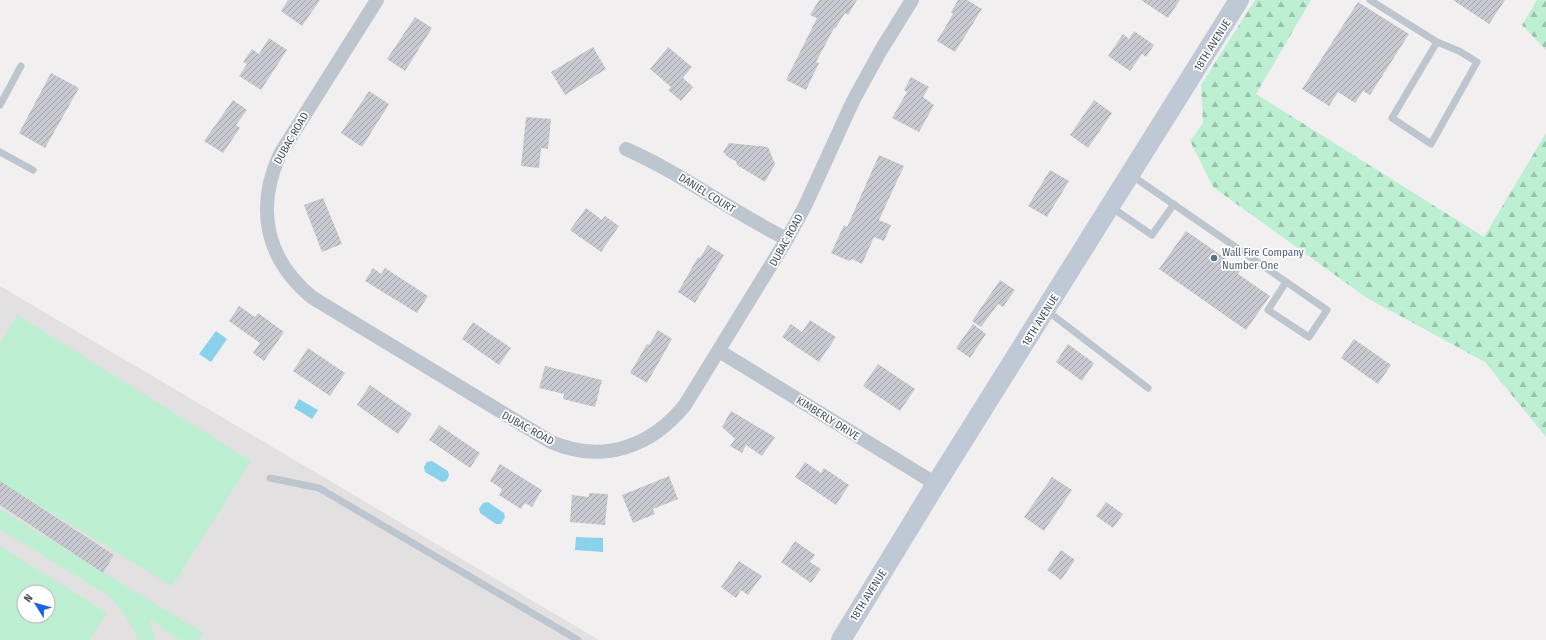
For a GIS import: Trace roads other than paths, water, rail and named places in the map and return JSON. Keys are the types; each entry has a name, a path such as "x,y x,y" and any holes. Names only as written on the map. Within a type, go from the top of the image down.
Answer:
{"street":[{"name":"DUBAC ROAD","path":"377,0 280,154 270,182 267,203 268,231 275,251 285,270 298,286 313,298 529,430 559,445 596,452 633,445 659,431 686,405 787,239 805,206 853,101 881,50 912,0"},
{"name":"18TH AVENUE","path":"841,640 936,484 1240,0"},
{"name":"DANIEL COURT","path":"626,149 690,182 753,222 787,239"},
{"name":"KIMBERLY DRIVE","path":"719,351 936,484"}],"lane":[{"path":"1370,0 1437,42 1459,50 1478,62 1431,144 1392,118 1437,42"},
{"path":"0,105 21,66"},
{"path":"0,152 33,170"},
{"path":"1131,175 1327,310 1308,337 1268,310 1286,282"},
{"path":"1111,207 1152,235 1174,204"},
{"path":"1046,310 1148,388"},
{"path":"270,478 319,488 578,640"}],"water":[{"path":"216,331 227,339 211,362 199,354"},
{"path":"299,399 318,410 312,419 294,408"},
{"path":"432,461 448,471 449,476 446,481 442,482 425,472 424,467 427,462"},
{"path":"488,502 504,513 505,517 501,524 496,524 480,513 479,509 483,503"},
{"path":"576,537 603,538 603,552 575,550"}],"place":[{"name":"Wall Fire Company Number One","path":"1214,258"}]}
